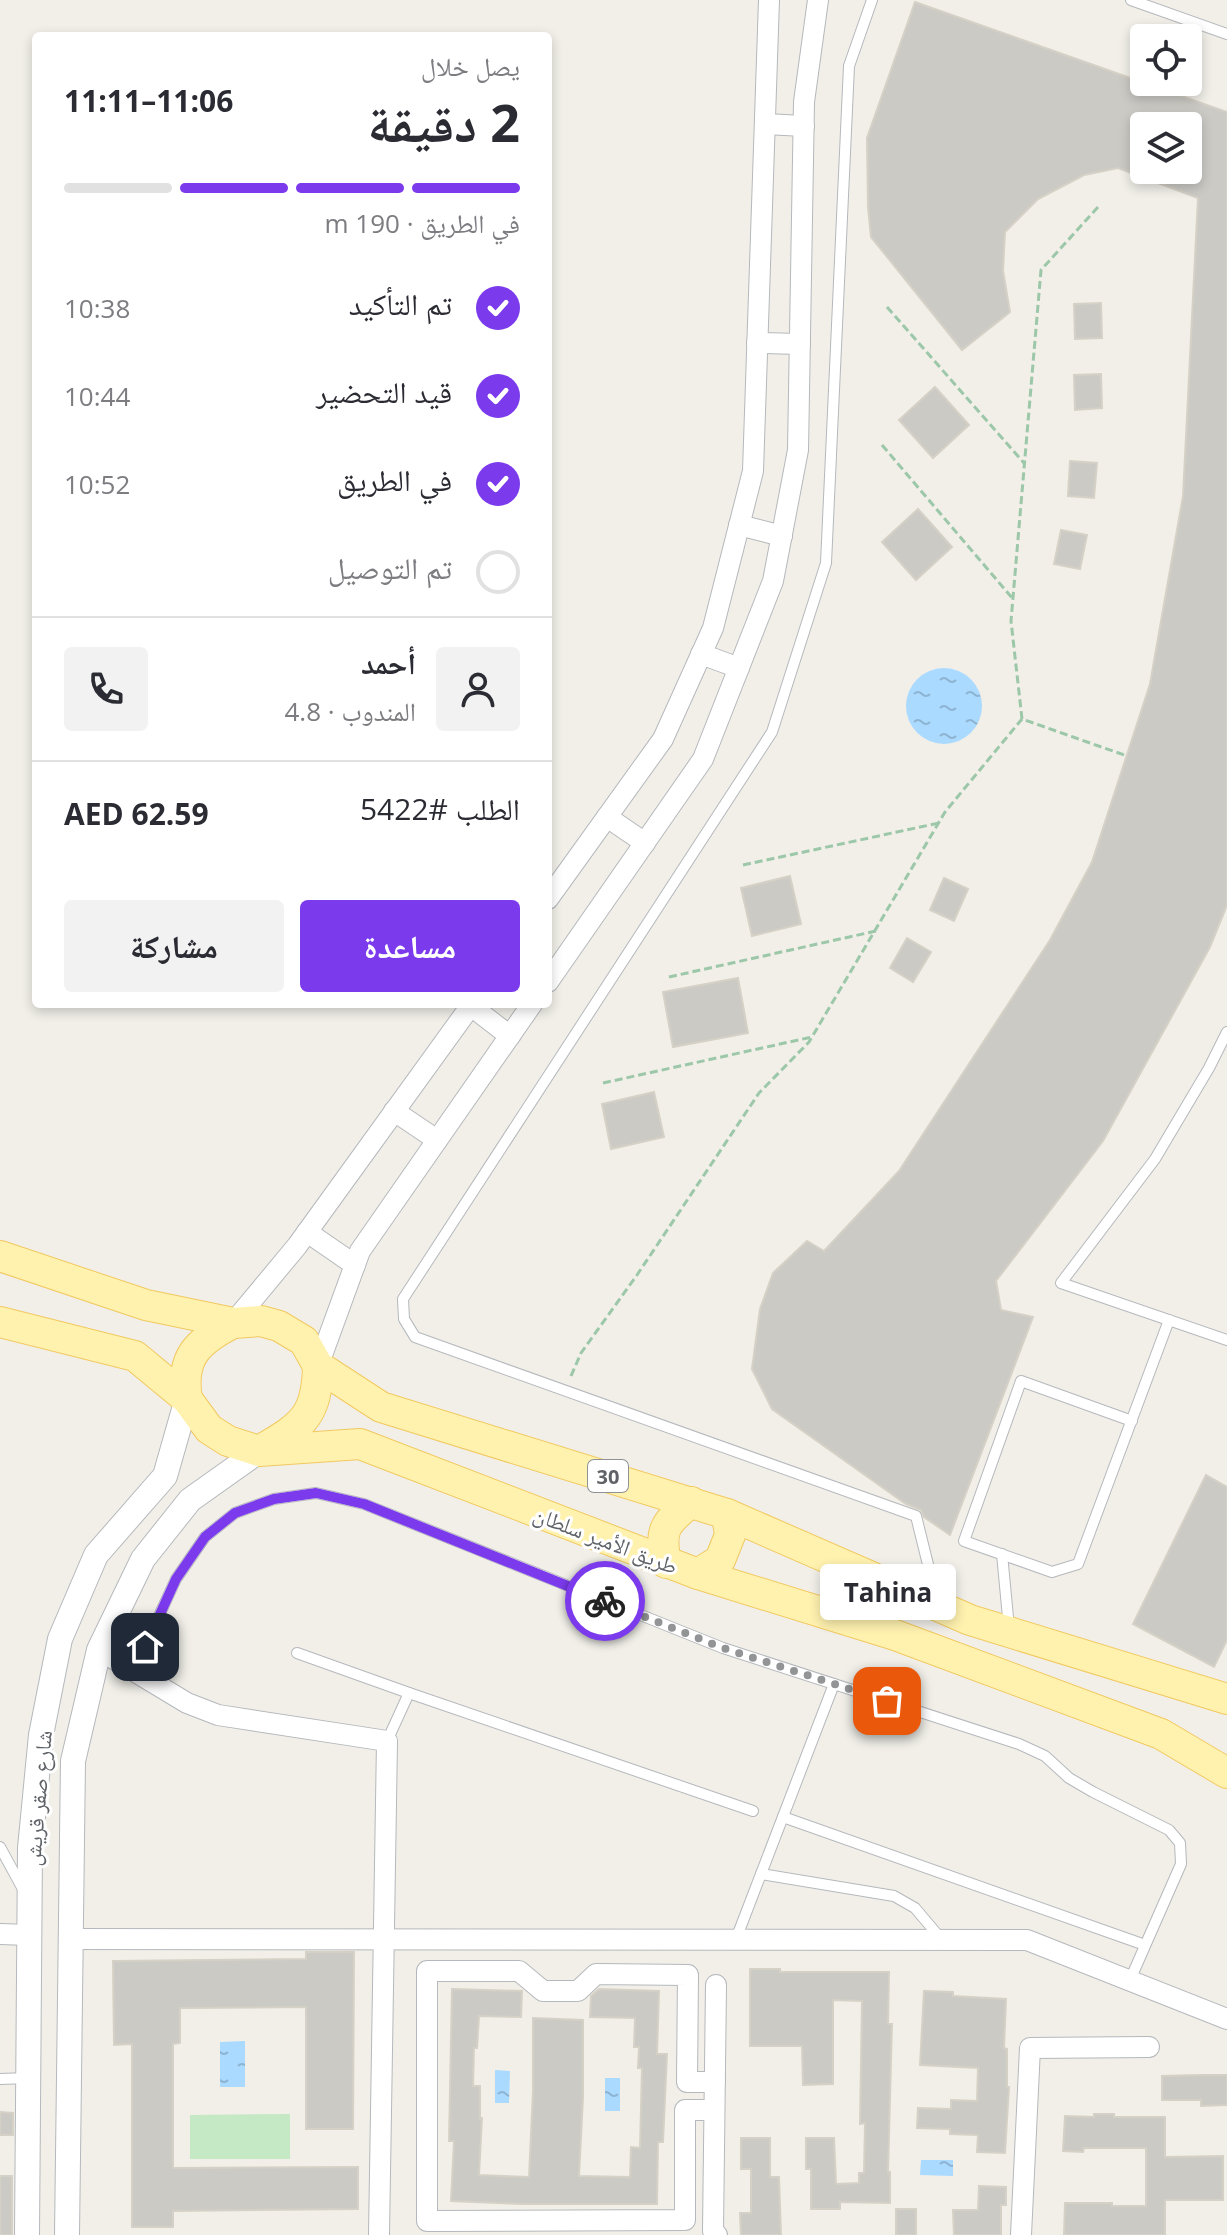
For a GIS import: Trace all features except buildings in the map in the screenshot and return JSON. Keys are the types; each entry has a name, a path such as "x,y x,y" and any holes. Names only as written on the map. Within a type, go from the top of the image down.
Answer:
{"main road":[{"name":"30","path":"0,1256 146,1305 233,1323 261,1321 279,1326 304,1341 318,1366 381,1407 727,1514 970,1620 1227,1699"},
{"name":"طريق الأمير سلطان","path":"0,1322 135,1356 187,1399 209,1429 228,1441 259,1451 360,1444 666,1563 895,1635 1147,1728 1227,1773"},
{"path":"187,1399 184,1381 187,1364 195,1348 211,1334 233,1323"},
{"path":"259,1451 293,1431 309,1411 317,1390 318,1366"},
{"path":"666,1563 661,1540 670,1518 691,1502"},
{"path":"698,1574 720,1560 730,1535 727,1514"}],"street":[{"path":"552,893 663,739 713,628 753,471 769,0"},
{"path":"552,976 703,759 773,581 798,450 804,102 818,0"},
{"path":"765,124 804,126"},
{"path":"757,343 800,344"},
{"path":"739,525 782,536"},
{"path":"701,654 739,668"},
{"path":"607,817 645,843"},
{"path":"233,1323 307,1232 469,1008"},
{"path":"475,1008 510,1036"},
{"path":"318,1366 360,1251 529,1008"},
{"path":"394,1111 437,1140"},
{"path":"307,1232 355,1265"},
{"name":"شارع صقر قريش","path":"27,2235 30,1848 41,1735 60,1639 96,1555 165,1476 187,1399"},
{"name":"شارع صقر قريش","path":"67,2235 73,1761 99,1650 143,1559 152,1547 190,1500 259,1451"},
{"path":"99,1650 187,1703 218,1715 387,1741 379,2235"},
{"path":"0,1934 29,1935"},
{"path":"70,1939 1027,1940 1227,2019"},
{"path":"714,2110 685,2110 685,2220 427,2221 427,1971 519,1971 543,1991 578,1991 596,1974 688,1975 687,2082 715,2082"},
{"path":"716,1985 713,2231 717,2235"},
{"path":"1021,2235 1030,2048 1149,2047"}],"lane":[{"path":"872,0 849,66 826,563 772,732 403,1299 404,1319 415,1337 916,1516 938,1606"},
{"path":"1131,0 1227,34"},
{"path":"1227,1032 1155,1159 1061,1283 1227,1340"},
{"path":"1132,1421 1021,1381 964,1541 1052,1572 1078,1564 1132,1421 1169,1320"},
{"path":"134,1670 176,1579 205,1537 235,1513 274,1499 316,1493 364,1504 723,1648 1019,1744 1045,1756 1069,1778 1093,1792 1169,1830 1180,1843 1181,1864 1130,1980"},
{"path":"1002,1554 1009,1631"},
{"path":"297,1653 753,1811"},
{"path":"736,1939 834,1684"},
{"path":"387,1741 409,1693"},
{"path":"783,1817 1145,1945"},
{"path":"0,1847 30,1900"},
{"path":"761,1874 894,1896 915,1908 942,1940"},
{"path":"0,2079 28,2078"}],"path":[{"path":"565,1390 581,1353 759,1093 812,1037 945,812 1022,719 1011,621 1041,270 1098,207"},
{"path":"887,307 1024,463"},
{"path":"882,445 1013,599"},
{"path":"1022,719 1127,756"},
{"path":"743,865 939,823"},
{"path":"669,977 876,931"},
{"path":"603,1083 812,1037"}],"green space":[{"path":"290,2114 290,2159 190,2159 190,2115"}],"water":[{"path":"944,668 958,671 971,679 979,692 982,706 979,720 971,733 958,741 944,744 930,741 917,733 909,720 906,706 909,692 917,679 930,671"},
{"path":"245,2041 245,2087 220,2087 220,2042"},
{"path":"495,2070 510,2071 509,2103 495,2103"},
{"path":"605,2078 620,2078 620,2111 605,2111"},
{"path":"921,2160 953,2160 953,2176 920,2175"}],"way so far":[{"path":"605,1601 723,1648 887,1701"}],"place":[{"name":"Tahina","path":"887,1701"}],"route":[{"path":"145,1647 176,1579 205,1537 235,1513 274,1499 316,1493 364,1504 605,1601"}]}
